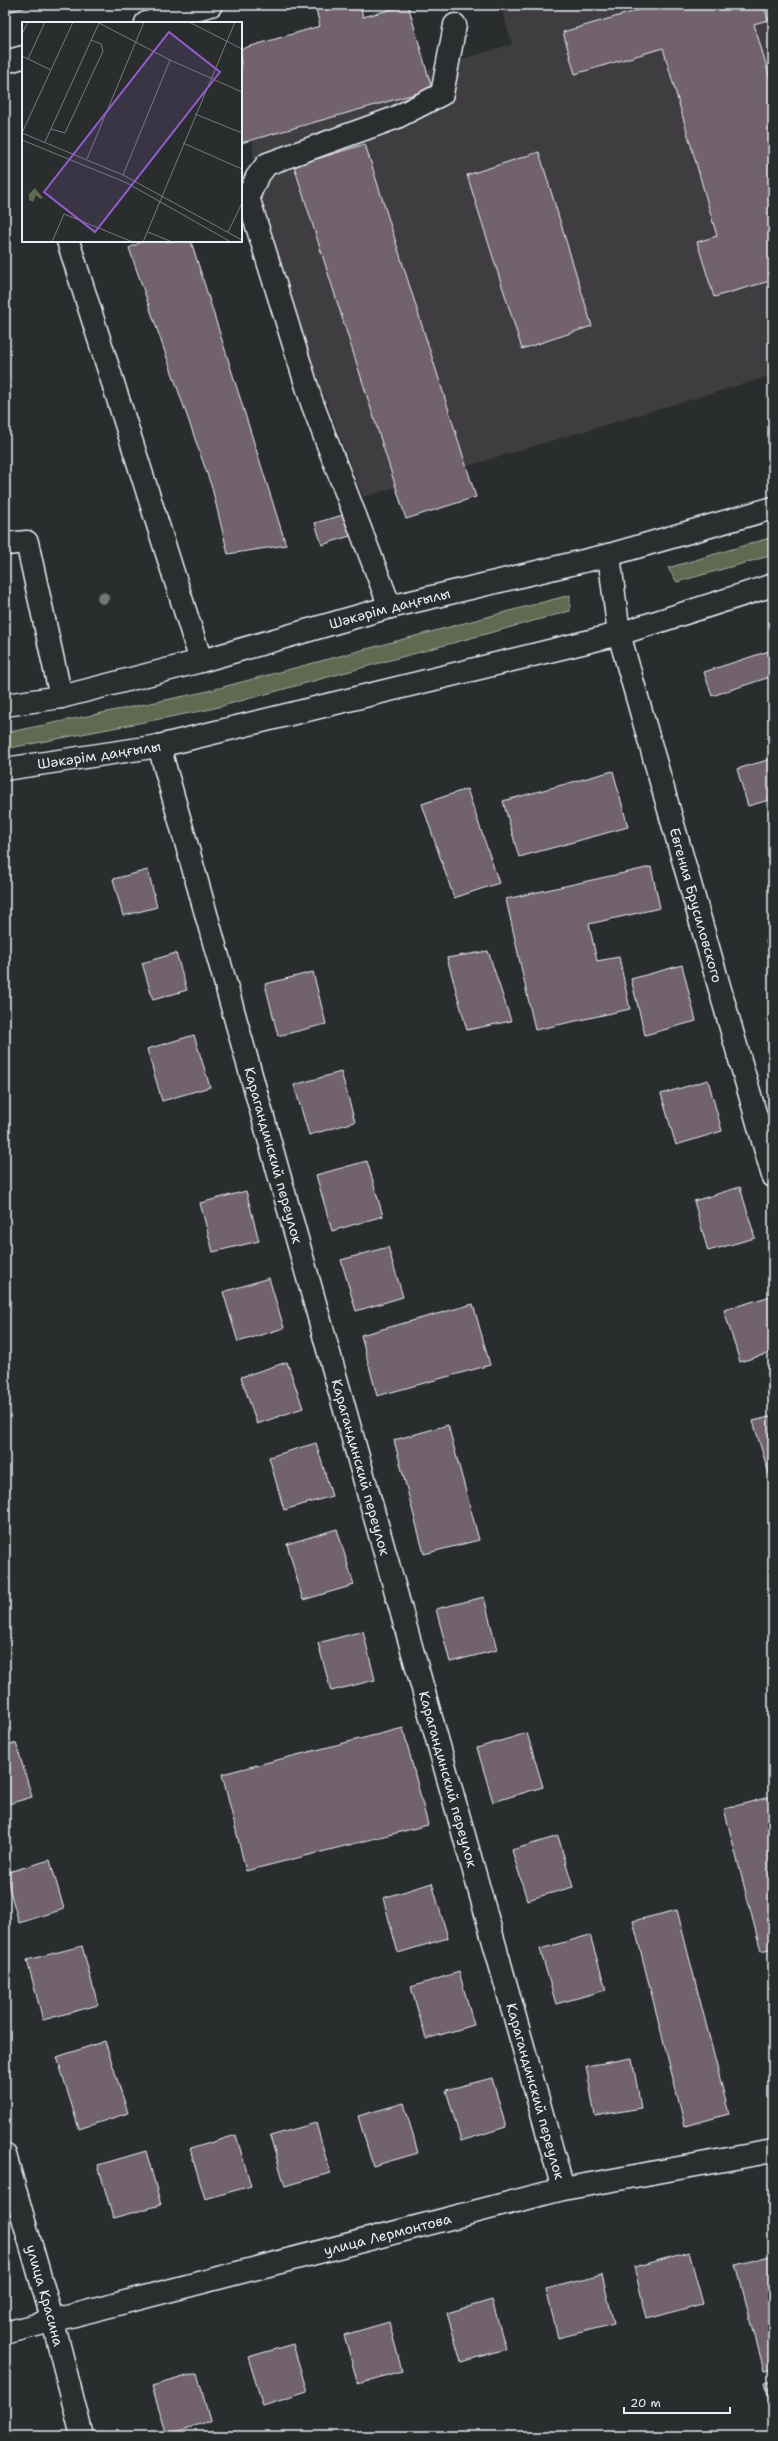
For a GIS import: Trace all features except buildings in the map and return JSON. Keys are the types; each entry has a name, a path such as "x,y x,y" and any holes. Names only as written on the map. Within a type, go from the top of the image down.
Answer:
{"street":[{"path":"150,22 211,5"},
{"path":"390,607 312,403 245,198 266,164 394,118 442,94 455,25"},
{"path":"5,62 22,57"},
{"path":"68,242 201,661"},
{"name":"Шәкәрім даңғылы","path":"5,705 61,697 201,661 390,607 609,555 773,508"},
{"path":"5,544 27,542 61,697"},
{"name":"Евгения Брусиловского","path":"609,555 619,634 773,1176"},
{"name":"Шәкәрім даңғылы","path":"5,770 159,746 619,634 773,585"},
{"name":"Карагандинский переулок","path":"159,746 563,2189"},
{"name":"улица Лермонтова","path":"5,2333 53,2322 563,2189 773,2151"},
{"name":"улица Красина","path":"5,2155 53,2322 82,2436"}],"shaded area":[{"path":"501,5 773,5 773,375 363,497 248,197 254,165 251,123 512,44"}],"green space":[{"path":"773,537 773,555 677,582 668,568"},
{"path":"570,595 570,611 211,709 5,749 5,733 204,692"}]}
